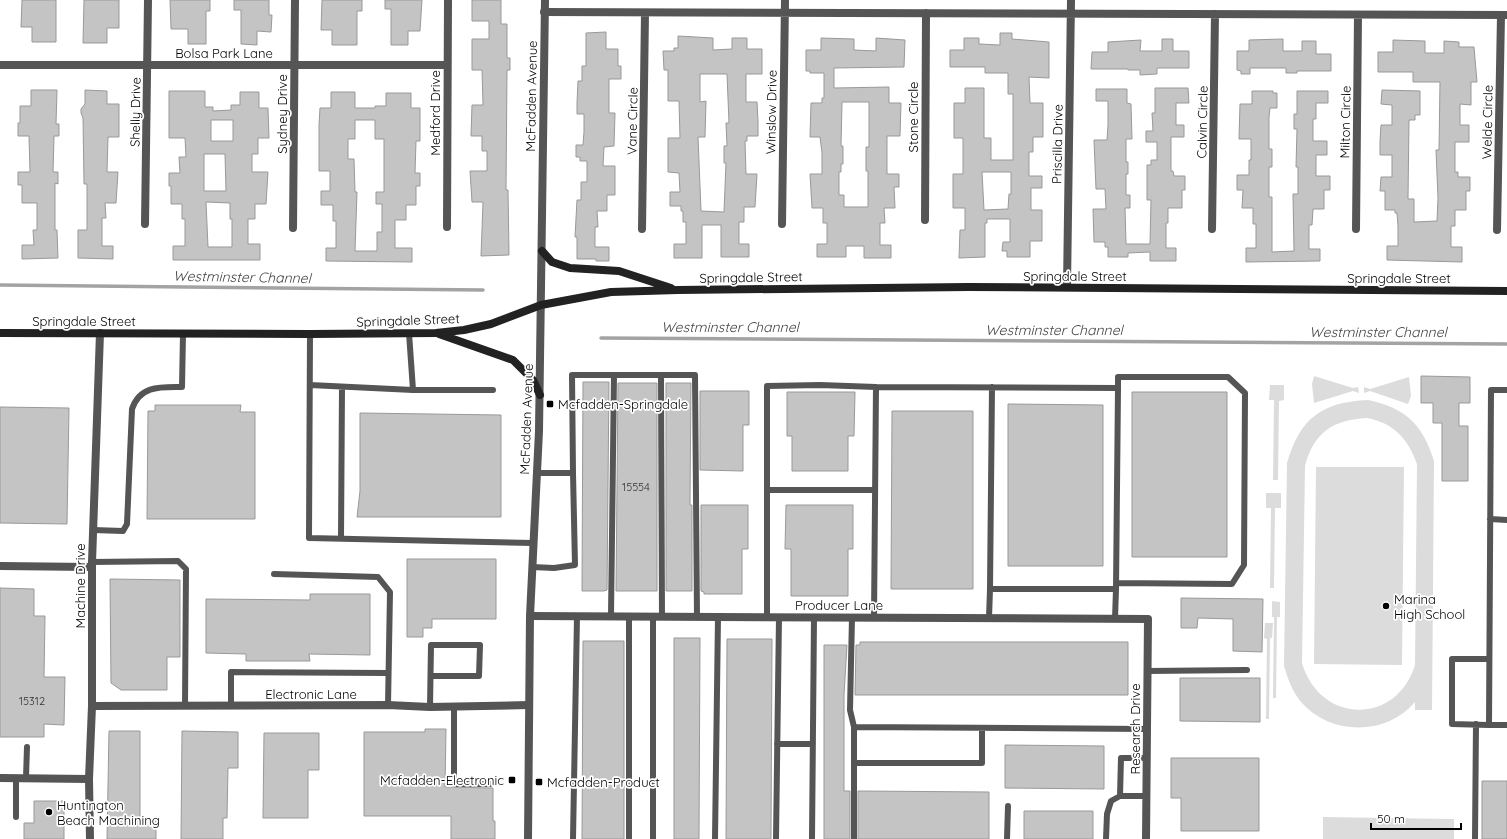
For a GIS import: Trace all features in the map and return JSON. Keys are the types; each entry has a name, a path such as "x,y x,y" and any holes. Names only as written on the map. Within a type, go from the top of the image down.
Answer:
{"main road":[{"path":"542,252 552,262 570,268 618,271 678,290"},
{"name":"Springdale Street","path":"0,333 436,333 464,330 491,324 541,305 611,292 678,290 799,288 1067,288 1507,291"},
{"path":"436,333 513,360 533,380 540,395"}],"street":[{"name":"Shelly Drive","path":"145,224 148,0"},
{"name":"Sydney Drive","path":"293,228 295,0"},
{"name":"Medford Drive","path":"447,227 448,0"},
{"name":"McFadden Avenue","path":"528,839 530,616 540,395 544,0"},
{"name":"Winslow Drive","path":"782,224 785,0"},
{"name":"Priscilla Drive","path":"1067,288 1071,0"},
{"path":"544,12 1504,15"},
{"name":"Vane Circle","path":"642,229 645,12"},
{"name":"Stone Circle","path":"925,220 926,13"},
{"name":"Calvin Circle","path":"1212,229 1215,14"},
{"name":"Milton Circle","path":"1356,229 1358,15"},
{"name":"Welde Circle","path":"1497,230 1504,15"},
{"name":"Bolsa Park Lane","path":"0,65 447,65"},
{"name":"Machine Drive","path":"90,839 89,779 92,706 92,564 100,333"},
{"path":"0,566 92,564"},
{"name":"Producer Lane","path":"530,616 1148,619"},
{"name":"Research Drive","path":"1146,839 1148,619"},
{"name":"Electronic Lane","path":"92,706 430,707 529,705"},
{"path":"0,778 89,779"}],"lane":[{"path":"409,333 413,390"},
{"path":"93,530 123,531 127,524 132,409 135,400 141,393 159,386 182,387 183,334"},
{"path":"310,334 309,538 533,543"},
{"path":"532,567 554,568 575,565 572,375 695,375 698,616"},
{"path":"612,616 614,375"},
{"path":"661,375 662,616"},
{"path":"990,589 1116,586 1232,584 1244,565 1245,394 1228,377 1118,377 1116,586 1115,619"},
{"path":"310,385 413,390 493,390"},
{"path":"767,617 767,386 820,385 876,387 1118,388"},
{"path":"341,538 342,387"},
{"path":"874,618 876,387"},
{"path":"989,618 992,387"},
{"path":"1489,724 1491,390 1507,390"},
{"path":"537,473 573,473"},
{"path":"767,490 874,490"},
{"path":"1490,519 1507,520"},
{"path":"92,564 178,561 186,569 185,706"},
{"path":"274,574 378,577 390,592 388,706"},
{"path":"573,839 577,616"},
{"path":"628,839 629,616"},
{"path":"653,616 653,839"},
{"path":"715,839 718,617"},
{"path":"776,839 779,617"},
{"path":"812,839 814,617"},
{"path":"852,617 850,710 854,727 854,839"},
{"path":"430,707 431,645 480,645 478,676 431,676"},
{"path":"1489,659 1452,659 1452,724 1507,725"},
{"path":"1147,671 1247,670"},
{"path":"230,706 231,672 388,673"},
{"path":"454,706 454,784 490,784"},
{"path":"1475,839 1476,724"},
{"path":"854,727 1147,729"},
{"path":"854,763 982,763 982,728"},
{"path":"778,744 812,744"},
{"path":"26,778 27,747"},
{"path":"1120,796 1121,758 1146,758"},
{"path":"16,778 16,817"},
{"path":"1106,839 1107,814 1111,802 1120,796 1146,796"},
{"path":"1007,839 1008,806"}],"shaded area":[{"path":"1314,376 1353,388 1358,387 1359,393 1353,391 1314,403 1312,384"},
{"path":"1409,377 1411,396 1408,404 1370,391 1364,393 1364,387 1370,389"},
{"path":"1270,385 1284,385 1284,400 1279,401 1278,480 1273,480 1274,400 1269,400"},
{"path":"1368,400 1381,403 1403,413 1418,428 1424,437 1430,448 1434,461 1432,710 1415,710 1415,702 1403,713 1389,721 1374,726 1358,728 1343,726 1327,721 1313,713 1295,694 1284,666 1287,463 1292,447 1299,434 1315,415 1338,404","holes":["1367,418 1377,420 1392,428 1399,434 1409,447 1417,464 1415,665 1405,685 1392,699 1376,707 1358,710 1341,707 1325,698 1311,683 1302,663 1305,466 1314,444 1327,430 1335,425 1355,419"]},
{"path":"1316,467 1404,467 1402,665 1314,664"},
{"path":"1266,493 1281,493 1281,508 1275,508 1274,588 1270,588 1271,508 1266,508"},
{"path":"1272,601 1280,602 1280,617 1277,617 1276,698 1273,698 1274,617 1272,617"},
{"path":"1265,623 1273,623 1272,638 1270,638 1269,719 1266,719 1267,639 1264,638"},
{"path":"1323,817 1454,819 1454,839 1323,839"}],"building":[{"path":"22,0 56,0 56,42 32,42 32,27 21,27"},
{"path":"84,0 119,0 119,28 107,28 107,43 83,43"},
{"path":"170,0 210,0 210,11 206,11 206,44 188,44 188,29 171,29"},
{"path":"234,0 269,0 269,15 272,15 271,32 257,31 257,45 241,44 241,10 234,10"},
{"path":"322,0 362,0 362,11 357,11 357,45 332,45 332,30 321,30"},
{"path":"385,0 422,0 420,31 408,31 408,45 391,45 391,9 385,9"},
{"path":"472,0 501,0 501,24 507,24 507,58 510,58 510,70 507,70 506,190 508,190 509,255 481,256 483,202 472,202 470,171 487,171 487,151 482,151 482,136 471,136 472,105 483,105 482,70 472,70 472,39 489,39 489,21 472,21"},
{"path":"606,32 606,49 618,49 618,66 621,66 621,79 609,79 609,113 615,113 614,146 604,147 603,166 615,166 615,195 607,195 607,211 597,211 598,227 595,227 595,247 609,247 609,261 596,261 596,259 577,259 577,237 575,237 577,200 581,200 581,182 587,182 587,161 580,161 580,157 576,157 576,145 583,145 584,132 584,114 577,114 577,103 578,81 582,81 582,66 586,66 586,33"},
{"path":"1000,33 1012,33 1012,39 1049,42 1049,78 1029,77 1030,103 1043,103 1043,137 1033,137 1033,152 1029,152 1029,176 1042,176 1042,188 1031,188 1031,210 1042,210 1042,241 1030,241 1030,257 1007,257 1007,251 1002,251 1003,242 1010,242 1010,219 987,219 987,223 985,223 985,257 959,258 960,230 965,230 965,208 953,208 953,174 963,174 963,138 954,138 954,103 965,103 965,88 984,88 984,138 991,138 991,160 1013,160 1013,94 1008,94 1008,73 985,73 985,67 950,67 950,50 964,50 964,38 979,38 979,44 1000,45","holes":["982,172 1011,172 1011,194 1009,194 1008,209 984,210"]},
{"path":"678,36 713,38 713,50 732,49 732,38 747,38 747,49 762,49 762,74 746,74 746,102 757,102 758,121 758,136 747,136 747,141 745,141 746,174 757,174 755,207 744,207 744,222 739,222 739,244 749,244 749,257 721,257 721,225 702,225 702,258 674,258 674,244 686,244 686,222 683,222 683,211 681,211 681,206 670,206 670,192 680,192 679,173 668,172 668,138 680,138 679,101 668,101 668,70 664,70 663,51 674,51 674,48 678,48","holes":["700,74 727,74 729,123 726,123 727,146 724,146 724,163 726,163 724,212 701,211 698,137 705,137 706,101 700,102"]},
{"path":"821,38 854,39 854,50 876,51 876,38 905,40 904,67 834,68 834,88 889,87 889,103 901,103 900,136 887,136 887,174 899,174 899,187 894,187 895,208 884,208 885,223 880,223 880,245 891,245 891,258 864,258 864,246 846,246 846,257 817,257 817,244 827,244 827,223 823,223 823,208 812,208 810,174 822,174 822,153 820,137 810,137 811,103 822,103 822,98 824,98 824,73 810,73 810,71 806,71 806,50 821,50","holes":["842,102 869,102 869,147 866,147 868,207 844,207 844,195 839,195 839,172 841,172 841,164 843,164 843,146 841,146"]},
{"path":"1162,39 1173,39 1173,51 1189,51 1189,68 1157,68 1157,74 1140,75 1140,70 1091,69 1092,52 1108,52 1108,42 1141,40 1140,51 1162,51"},
{"path":"1283,39 1283,51 1302,51 1302,41 1316,41 1316,54 1331,54 1331,71 1297,71 1297,73 1286,73 1286,68 1250,68 1250,74 1241,74 1241,71 1237,70 1237,51 1249,51 1249,40"},
{"path":"1393,40 1425,41 1425,53 1444,53 1444,41 1459,42 1459,47 1474,47 1477,82 1471,82 1471,105 1460,104 1460,125 1469,125 1469,142 1455,142 1455,172 1458,172 1458,177 1470,177 1470,191 1466,191 1466,210 1455,210 1455,226 1451,226 1451,247 1462,247 1462,262 1387,260 1387,246 1398,246 1398,226 1397,213 1395,213 1395,210 1385,210 1385,191 1380,191 1381,177 1392,177 1392,155 1380,155 1381,125 1392,125 1392,105 1381,104 1382,90 1420,91 1420,115 1415,115 1415,120 1409,120 1408,199 1414,199 1414,222 1437,221 1438,198 1436,150 1439,150 1440,82 1413,82 1413,72 1378,72 1378,52 1393,52"},
{"path":"1155,88 1188,88 1189,103 1176,103 1176,125 1184,125 1184,137 1171,137 1171,171 1173,171 1174,176 1185,176 1185,190 1182,190 1182,208 1168,208 1168,223 1166,223 1166,248 1176,248 1176,261 1150,261 1150,252 1128,253 1128,257 1108,257 1108,247 1105,247 1105,242 1094,242 1093,209 1106,209 1105,189 1096,189 1094,140 1107,140 1108,125 1108,101 1096,101 1096,89 1127,89 1127,103 1131,104 1132,139 1126,139 1126,162 1128,162 1128,174 1126,174 1126,195 1130,195 1130,208 1125,208 1126,244 1150,244 1151,200 1147,200 1147,165 1151,165 1151,160 1157,160 1157,142 1146,142 1146,131 1153,131 1152,113 1155,113"},
{"path":"31,90 57,90 56,124 59,124 59,136 54,136 53,172 58,172 58,184 55,183 55,230 57,230 58,258 22,259 22,245 34,245 33,230 37,230 37,203 22,203 22,185 18,185 18,172 30,172 29,136 18,136 18,123 20,123 20,106 31,106"},
{"path":"85,90 107,91 107,104 119,104 119,137 108,137 107,172 118,172 116,203 105,203 106,218 102,218 102,246 113,246 113,259 78,258 78,230 87,230 87,184 84,184 83,118 81,113 81,109 85,104"},
{"path":"169,91 205,91 205,107 213,107 213,111 231,110 231,105 240,105 240,92 259,92 259,108 268,108 269,138 258,138 258,154 252,154 252,172 268,172 266,204 255,204 255,219 248,219 248,244 260,244 260,260 173,260 173,246 185,246 185,219 182,219 182,204 171,204 169,173 180,173 179,157 186,157 185,138 169,138","holes":["211,120 233,120 233,141 211,141","204,154 225,154 226,191 204,191","206,202 230,203 230,219 232,219 232,247 208,247"]},
{"path":"1252,91 1273,91 1273,93 1277,93 1277,108 1270,108 1269,117 1269,149 1272,149 1272,167 1269,167 1269,197 1272,197 1272,252 1294,251 1293,194 1298,194 1298,167 1296,167 1297,129 1294,129 1294,114 1297,114 1297,91 1328,91 1328,103 1316,103 1316,119 1313,119 1313,141 1327,141 1327,155 1316,155 1316,176 1330,176 1330,190 1324,190 1324,209 1313,209 1312,225 1309,225 1309,249 1320,249 1320,261 1246,262 1246,248 1256,248 1256,224 1253,224 1253,208 1242,208 1243,190 1237,190 1237,175 1249,175 1251,139 1239,139 1240,104 1252,104"},
{"path":"331,92 355,92 355,108 375,108 375,106 386,106 386,93 411,93 411,108 420,108 420,141 416,141 415,173 420,173 420,186 416,186 416,205 406,205 406,220 395,220 395,248 412,248 412,262 326,261 326,248 336,248 336,221 333,221 333,205 321,205 321,191 330,191 330,171 319,171 319,125 320,108 331,108","holes":["355,120 375,120 375,139 384,139 384,192 376,192 376,204 382,204 382,232 377,232 377,251 355,251 357,192 355,192 354,159 348,159 348,139 355,139"]},
{"path":"1421,376 1470,377 1470,403 1459,403 1459,426 1468,426 1468,481 1442,481 1442,423 1433,423 1433,403 1421,403"},
{"path":"583,382 609,382 607,590 604,591 582,591"},
{"path":"618,383 657,383 657,591 616,591"},
{"path":"666,383 691,383 690,505 692,505 692,591 666,591"},
{"path":"700,391 749,391 749,425 743,425 743,471 700,470"},
{"path":"787,392 855,392 854,436 848,436 848,471 792,471 792,436 787,436"},
{"path":"1132,392 1227,392 1227,557 1132,557"},
{"path":"1008,404 1103,405 1103,566 1008,566"},
{"path":"155,405 241,405 240,412 255,412 255,519 147,519 148,411 155,411"},
{"path":"0,407 69,408 67,524 0,523"},
{"path":"892,411 973,411 973,589 891,589"},
{"path":"360,413 501,415 501,517 357,517 360,491"},
{"path":"701,505 748,505 748,549 742,549 742,594 704,594 704,592 701,591"},
{"path":"786,505 853,505 853,549 848,549 848,596 791,596 791,549 785,549"},
{"path":"407,559 496,559 496,619 432,619 432,628 423,628 423,637 407,637"},
{"path":"110,579 180,580 180,657 167,657 167,690 121,690 111,683"},
{"path":"0,588 34,589 34,616 45,616 44,677 65,677 64,725 44,724 44,737 0,737"},
{"path":"310,594 370,594 370,655 309,654 310,661 246,661 246,654 206,653 206,599 310,600"},
{"path":"1181,598 1263,599 1262,652 1233,651 1233,619 1198,618 1197,628 1181,628"},
{"path":"674,638 700,638 699,839 674,839"},
{"path":"727,639 772,639 771,839 726,839"},
{"path":"583,641 624,641 624,839 582,839"},
{"path":"860,642 1128,642 1128,695 855,695 856,645 860,645"},
{"path":"824,645 847,645 844,695 844,791 850,791 850,839 824,839"},
{"path":"1180,678 1260,678 1260,722 1180,721"},
{"path":"425,729 446,729 445,787 493,788 493,821 495,821 495,839 451,839 451,816 364,816 364,732 425,732"},
{"path":"109,731 140,731 140,819 156,819 156,839 107,839"},
{"path":"182,731 238,732 238,768 228,768 227,818 223,818 223,839 181,839"},
{"path":"264,733 319,733 319,770 308,770 308,818 263,818"},
{"path":"1005,745 1104,746 1104,789 1005,788"},
{"path":"1171,758 1259,758 1259,831 1181,831 1181,798 1171,798"},
{"path":"1482,781 1507,781 1507,839 1482,839"},
{"path":"858,791 989,792 989,839 858,839"},
{"name":"Huntington Beach Machining","path":"34,801 64,801 64,839 24,839 24,823 34,823"},
{"path":"1024,811 1093,811 1093,839 1024,839"}],"waterway":[{"name":"Westminster Channel","path":"0,285 483,290"},
{"name":"Westminster Channel","path":"601,338 1507,344"}],"place":[{"name":"Mcfadden-Springdale","path":"550,404"},
{"name":"Marina High School","path":"1386,606"},
{"name":"Mcfadden-Electronic","path":"512,780"},
{"name":"Mcfadden-Product","path":"539,782"},
{"name":"Huntington Beach Machining","path":"49,812"}]}
